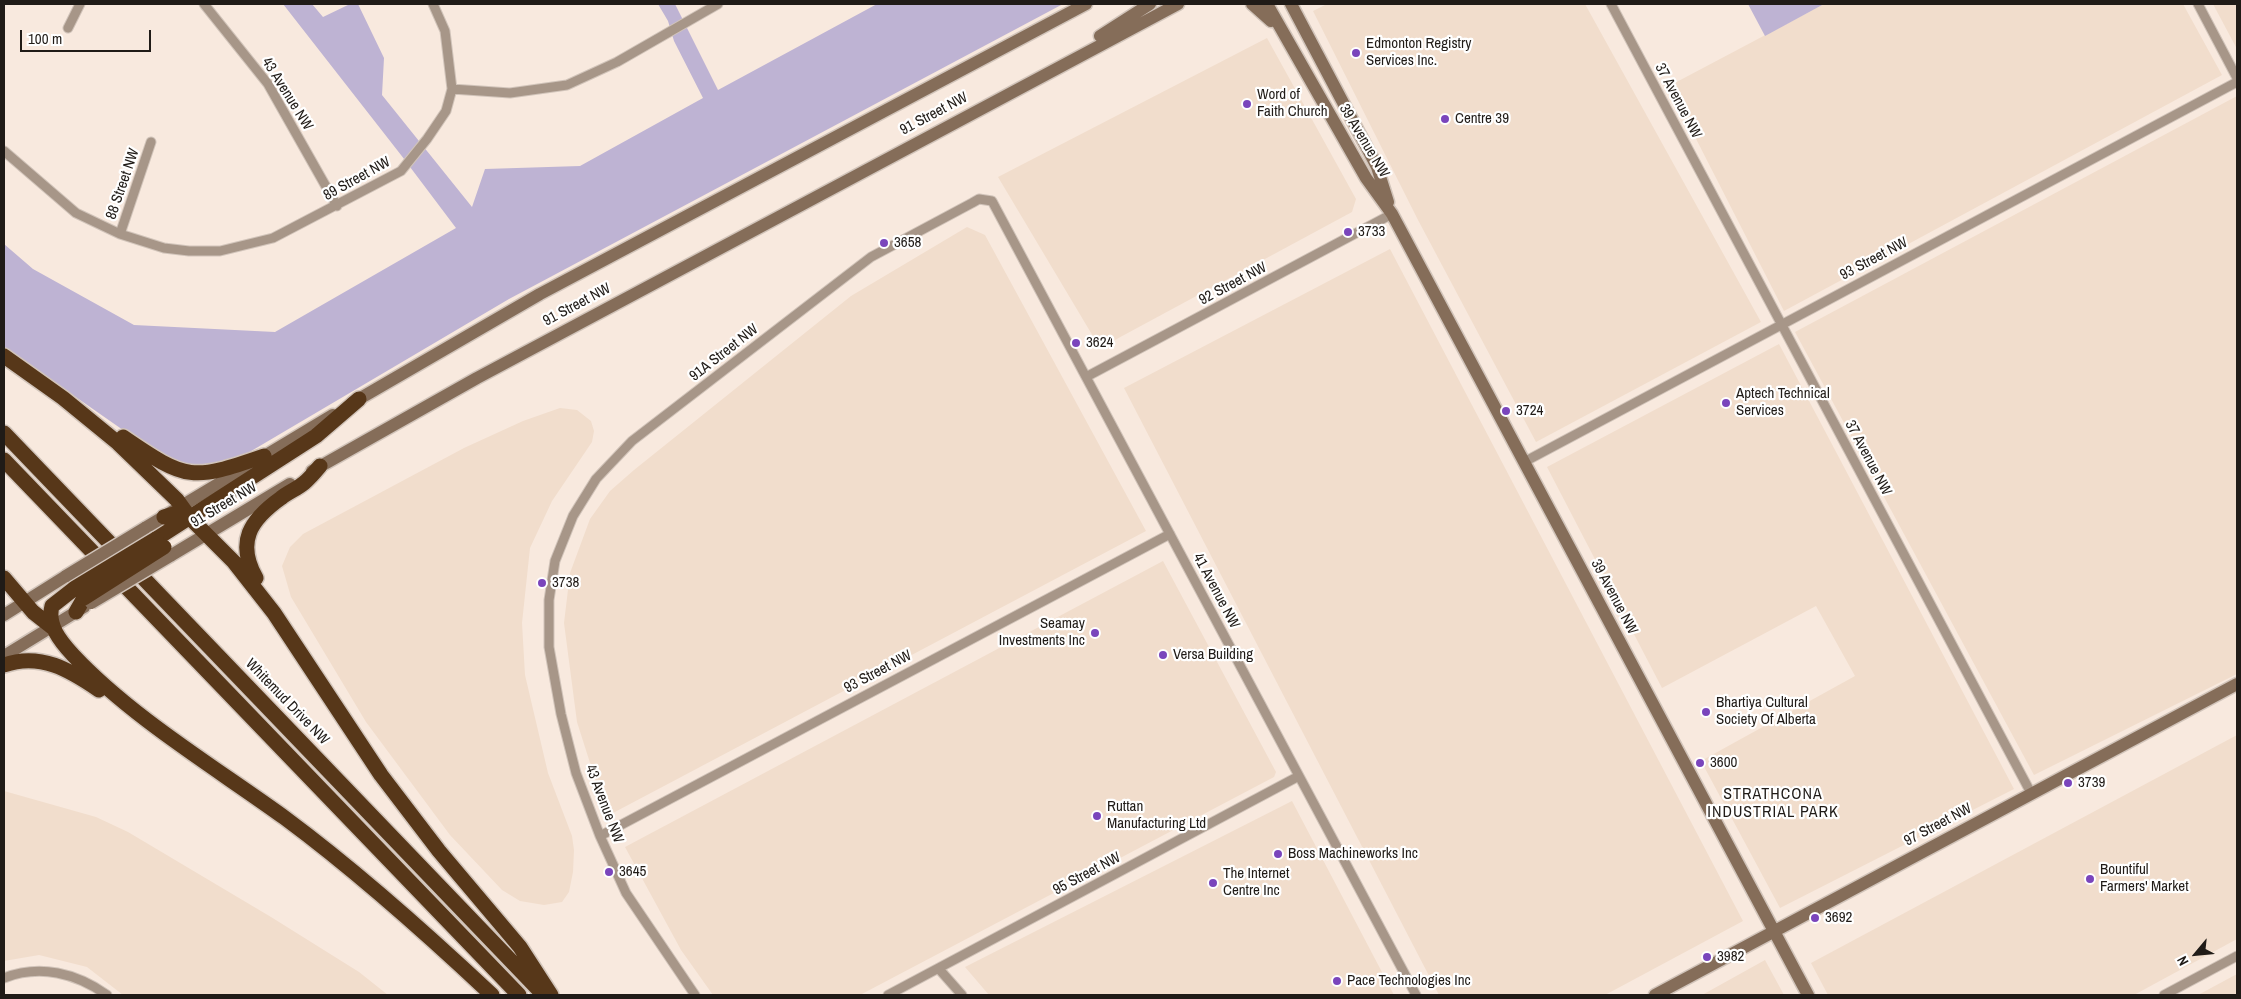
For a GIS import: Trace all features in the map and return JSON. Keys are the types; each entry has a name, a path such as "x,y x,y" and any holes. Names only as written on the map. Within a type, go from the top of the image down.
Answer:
{"highway":[{"path":"4,356 63,398 130,454 240,568 274,613 381,775 439,851 520,947 551,995"},
{"path":"63,398 97,418 159,461 186,472 211,473 264,456"},
{"path":"52,627 50,618 52,606 158,542 185,512 316,436 359,399"},
{"name":"Whitemud Drive NW","path":"4,432 544,995"},
{"path":"4,460 519,995"},
{"path":"274,613 248,562 246,552 247,538 254,524 265,512 280,498 304,483 320,466"},
{"path":"164,517 185,512"},
{"path":"4,578 25,602 52,627 72,654 96,678 209,764 304,832 375,889 492,995"},
{"path":"76,612 79,591"},
{"path":"4,665 22,660 44,661 55,664 88,683 209,764"}],"main road":[{"name":"91 Street NW","path":"185,512 264,456 540,294 1086,4"},
{"path":"1031,81 1150,4"},
{"name":"91 Street NW","path":"4,615 25,602 79,591 158,542 206,533 320,466 477,378 1178,4"},
{"path":"1252,4 1281,31"},
{"name":"39 Avenue NW","path":"1267,4 1366,178 1392,214 1808,995"},
{"path":"1284,4 1313,44"},
{"name":"39 Avenue NW","path":"1294,7 1377,167 1392,214"},
{"name":"91 Street NW","path":"158,542 164,517"},
{"path":"4,656 76,612"},
{"name":"97 Street NW","path":"1655,995 2237,684"}],"street":[{"path":"68,28 80,4"},
{"name":"43 Avenue NW","path":"204,4 268,84 336,206"},
{"path":"433,4 445,31 452,88 510,93 567,85 617,62 718,4"},
{"name":"37 Avenue NW","path":"1611,4 2031,793"},
{"path":"2198,4 2237,80"},
{"name":"93 Street NW","path":"1524,462 2237,80"},
{"name":"89 Street NW","path":"4,151 76,213 120,234 164,248 189,251 220,251 273,238 401,172 446,111 452,88"},
{"name":"88 Street NW","path":"120,234 151,142"},
{"name":"91A Street NW","path":"549,600 555,561 573,516 596,479 632,441 871,257 972,202 986,199 992,201"},
{"name":"41 Avenue NW","path":"992,201 1416,995"},
{"name":"92 Street NW","path":"1086,377 1392,214"},
{"name":"93 Street NW","path":"600,836 1170,534"},
{"name":"43 Avenue NW","path":"549,600 549,646 561,714 576,773 600,836 626,893 695,995"},
{"name":"95 Street NW","path":"888,995 1299,776"},
{"path":"2164,995 2237,956"},
{"path":"938,969 962,995"},
{"path":"4,978 29,971 59,972 90,983 107,995"}],"shaded area":[{"path":"283,4 312,4 323,17 350,4 358,4 384,58 382,95 472,207 485,169 580,166 703,98 674,41 668,21 658,4 675,4 718,90 877,4 1063,4 509,299 236,460 209,469 166,460 4,347 4,244 33,269 134,325 275,332 456,228"},
{"path":"1327,4 1585,4 1761,322 1536,442 1418,220 1313,11"},
{"path":"1748,4 1824,4 1765,36"},
{"path":"1824,4 2183,4 2222,75 1784,311 1669,86"},
{"path":"2213,4 2237,4 2237,49"},
{"path":"1267,38 1356,199 1352,212 1100,348 998,177"},
{"path":"2237,96 2237,674 2034,775 1795,332"},
{"path":"967,227 985,235 1146,531 613,813 605,810 577,722 564,623 570,573 590,519 610,491 634,470 851,296"},
{"path":"1390,249 1743,921 1605,995 1439,995 1124,388"},
{"path":"1779,344 2014,789 1780,908 1701,761 1855,676 1816,606 1662,688 1547,467"},
{"path":"560,408 577,410 591,421 594,431 592,442 552,501 530,548 522,623 525,675 548,773 572,836 574,850 573,872 569,892 562,902 544,905 520,901 502,890 450,835 366,722 291,597 282,566 290,547 303,534 464,448 523,421"},
{"path":"1163,561 1276,772 1274,777 860,995 713,995 681,950 625,847"},
{"path":"2237,735 2237,939 2134,995 1828,995 1811,963"},
{"path":"4,791 96,817 128,832 359,972 388,995 123,995 87,967 39,955 4,961"},
{"path":"1292,801 1394,995 989,995 965,967"},
{"path":"1765,960 1784,995 1702,995"},
{"path":"2237,974 2237,995 2198,995"}],"place":[{"name":"Edmonton Registry Services Inc.","path":"1356,53"},
{"name":"Word of Faith Church","path":"1247,104"},
{"name":"Centre 39","path":"1445,119"},
{"name":"3733","path":"1348,232"},
{"name":"3658","path":"884,243"},
{"name":"3624","path":"1076,343"},
{"name":"Aptech Technical Services","path":"1726,403"},
{"name":"3724","path":"1506,411"},
{"name":"3738","path":"542,583"},
{"name":"Seamay Investments Inc","path":"1095,633"},
{"name":"Versa Building","path":"1163,655"},
{"name":"Bhartiya Cultural Society Of Alberta","path":"1706,712"},
{"name":"3600","path":"1700,763"},
{"name":"3739","path":"2068,783"},
{"name":"Ruttan Manufacturing Ltd","path":"1097,816"},
{"name":"Boss Machineworks Inc","path":"1278,854"},
{"name":"3645","path":"609,872"},
{"name":"Bountiful Farmers' Market","path":"2090,879"},
{"name":"The Internet Centre Inc","path":"1213,883"},
{"name":"3692","path":"1815,918"},
{"name":"3982","path":"1707,957"},
{"name":"Pace Technologies Inc","path":"1337,981"}],"district":[{"name":"STRATHCONA INDUSTRIAL PARK","path":"1773,804"}]}
